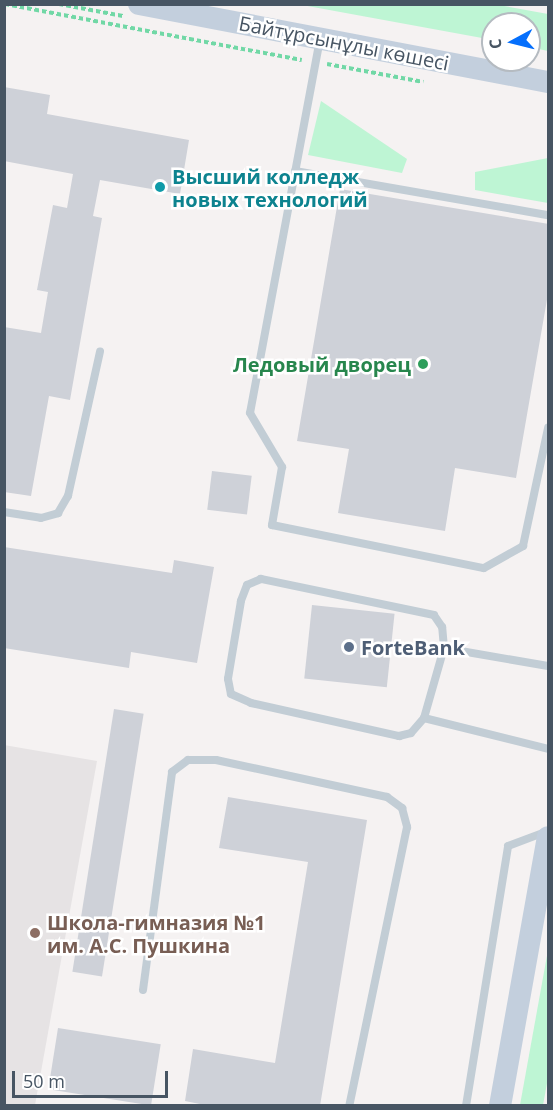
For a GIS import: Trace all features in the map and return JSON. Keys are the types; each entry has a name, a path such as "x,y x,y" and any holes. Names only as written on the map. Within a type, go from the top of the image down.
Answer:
{"main road":[{"name":"Байтұрсынұлы көшесі","path":"139,4 205,11 320,39 549,82"},
{"path":"500,1106 549,837"}],"lane":[{"path":"320,39 250,413 282,466 272,525 484,568 523,546 549,428"},
{"path":"295,171 549,214"},
{"path":"4,512 41,518 58,513 68,496 100,352"},
{"path":"261,579 434,615 442,627 444,648 424,718 411,733 399,736 251,703 231,694 228,679 241,601 247,585 261,579"},
{"path":"444,648 549,666"},
{"path":"424,718 549,749"},
{"path":"143,990 172,772 188,760 216,760 387,797 402,808 407,827 349,1106"},
{"path":"466,1106 508,846 549,831"}],"path":[{"path":"5,4 432,84"}],"shaded area":[{"name":"Школа-гимназия №1 им. А.С. Пушкина","path":"4,745 97,761 35,1105 5,1105"}],"green space":[{"path":"493,4 537,12 481,12 481,38 302,5"},
{"path":"541,13 548,14 548,51 541,50"},
{"path":"321,101 407,159 402,173 308,155"},
{"path":"548,158 548,203 475,190 475,172"},
{"path":"548,950 548,1078 543,1105 520,1105"}],"building":[{"name":"Высший колледж новых технологий","path":"4,87 50,95 47,114 189,140 180,194 100,180 93,216 102,218 70,400 49,396 31,496 4,492 4,327 41,333 48,292 37,290 53,205 67,208 73,174 4,161"},
{"name":"Ледовый дворец","path":"340,189 549,224 549,288 516,478 455,468 445,531 338,513 349,449 297,441"},
{"path":"212,471 252,476 247,515 207,510"},
{"path":"4,547 172,573 174,560 214,567 197,663 131,652 129,668 4,648"},
{"path":"312,605 395,614 387,687 304,679"},
{"path":"114,709 144,714 102,976 72,972"},
{"path":"228,797 367,820 320,1106 210,1106 185,1101 193,1049 275,1063 308,862 219,848"},
{"path":"58,1028 161,1044 151,1106 48,1089"}],"place":[{"name":"Высший колледж новых технологий","path":"160,187"},
{"name":"Ледовый дворец","path":"423,364"},
{"name":"ForteBank","path":"349,647"},
{"name":"Школа-гимназия №1 им. А.С. Пушкина","path":"35,933"}]}
